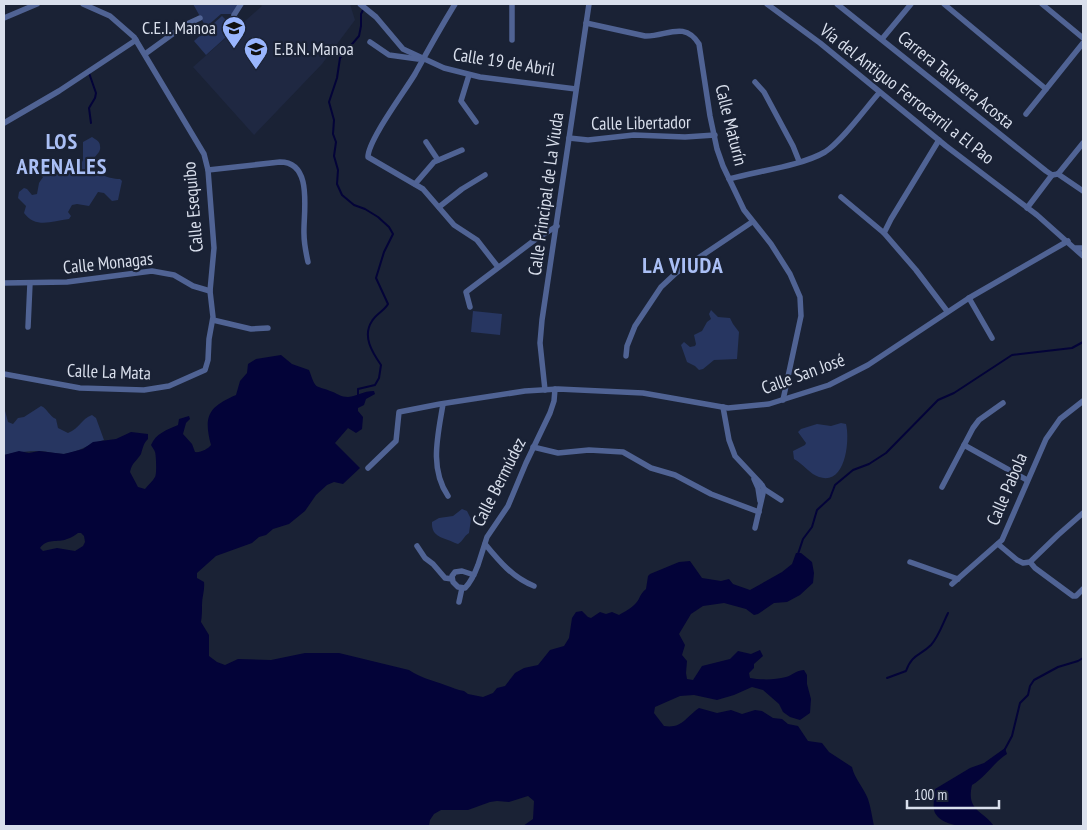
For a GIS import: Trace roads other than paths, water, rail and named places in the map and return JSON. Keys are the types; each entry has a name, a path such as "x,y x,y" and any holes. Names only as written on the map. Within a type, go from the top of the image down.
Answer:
{"street":[{"path":"4,18 37,4"},
{"name":"Calle Esequibo","path":"83,4 110,16 136,40 204,154 208,170 214,248 210,291 213,320 207,365"},
{"path":"234,14 241,4"},
{"name":"Calle 19 de Abril","path":"360,4 376,17 403,49 444,68 497,80 576,88"},
{"path":"455,4 393,107 368,154 372,160 415,184 428,194 454,225 476,240 498,267"},
{"path":"512,4 512,40"},
{"name":"Calle Principal de La Viuda","path":"545,390 540,335 589,4"},
{"name":"Vía del Antiguo Ferrocarril a El Pao","path":"767,4 845,63 879,93 1028,208 1068,242"},
{"name":"Carrera Talavera Acosta","path":"837,4 1055,174 1083,191"},
{"path":"882,40 911,4"},
{"path":"944,4 1046,89"},
{"path":"1042,4 1083,38"},
{"path":"145,54 185,26 200,18"},
{"name":"Calle Maturín","path":"586,23 645,36 654,36 676,30 682,31 696,39 720,157 736,196 752,222 775,249 790,274 800,297 802,316 783,400"},
{"path":"4,123 98,66 136,40"},
{"path":"370,42 389,55 423,59"},
{"path":"1026,114 1083,44"},
{"path":"469,75 462,101 476,122"},
{"path":"755,82 764,92 799,161"},
{"path":"729,179 820,154 830,148 879,93"},
{"name":"Calle Libertador","path":"569,138 588,140 634,135 684,137 715,135"},
{"path":"884,233 939,140"},
{"path":"426,142 438,160"},
{"path":"1028,208 1083,143"},
{"path":"415,184 429,166 462,150"},
{"path":"208,170 280,162 295,166 305,193 304,236 308,262"},
{"path":"439,207 485,176"},
{"path":"841,197 884,233 916,270 947,312"},
{"path":"626,356 627,346 635,326 661,287 676,273 752,222"},
{"path":"470,307 466,292 536,239 557,226"},
{"path":"1068,242 1083,256"},
{"name":"Calle San José","path":"368,468 396,441 398,435 398,416 399,412 403,410 555,389 643,393 733,408 758,406 783,400 829,385 860,369 909,339 968,298 1068,242"},
{"path":"1076,248 1083,248"},
{"name":"Calle Monagas","path":"4,283 67,282 152,271 174,275 193,286 210,291"},
{"path":"28,327 30,283"},
{"path":"968,298 992,338"},
{"path":"213,320 251,329 268,328"},
{"name":"Calle La Mata","path":"4,374 80,388 144,390 174,385 202,371 207,365"},
{"name":"Calle Bermúdez","path":"459,602 464,587 474,575 490,532 508,506 553,406 555,389"},
{"name":"Calle Pabola","path":"952,584 998,544 1010,524 1043,446 1053,429 1060,419 1083,401"},
{"path":"942,487 976,424 1003,403"},
{"path":"443,404 437,436 436,454 440,480 448,496"},
{"path":"723,407 729,440 735,456 764,489 781,500"},
{"path":"964,445 1028,480"},
{"path":"533,448 558,452 589,450 624,452 651,468 675,475 711,494 759,509"},
{"path":"752,475 759,491 759,509"},
{"path":"755,528 764,489"},
{"path":"998,544 1017,560 1030,562 1058,534 1083,514"},
{"path":"485,544 510,572 522,581 534,586"},
{"path":"417,546 425,558 445,578 452,580"},
{"path":"910,562 958,579"},
{"path":"1030,562 1073,596 1076,596 1083,590"},
{"path":"464,587 455,585 452,580 453,573 458,571 474,575"}],"waterway":[{"path":"358,396 358,389 375,385 379,378 381,365 369,344 368,332 374,319 388,304 376,278 384,252 393,234 389,227 378,217 354,205 342,195 337,184 338,170 334,156 336,142 333,134 334,120 329,102 337,78 340,58 359,36 363,10"},
{"path":"89,73 96,93 89,108 91,123"},
{"path":"798,554 803,539 812,527 817,510 830,498 835,485 853,470 869,464 886,453 938,400 954,393 1012,355 1072,348 1083,342"},
{"path":"887,678 906,671 911,661 931,645 939,634 948,613"},
{"path":"1005,749 1012,736 1020,703 1028,695 1034,680 1058,667 1083,658"}],"place":[{"name":"C.E.I. Manoa","path":"234,49"},
{"name":"E.B.N. Manoa","path":"256,70"}],"district":[{"name":"LOS ARENALES","path":"62,154"},
{"name":"LA VIUDA","path":"683,265"}]}
